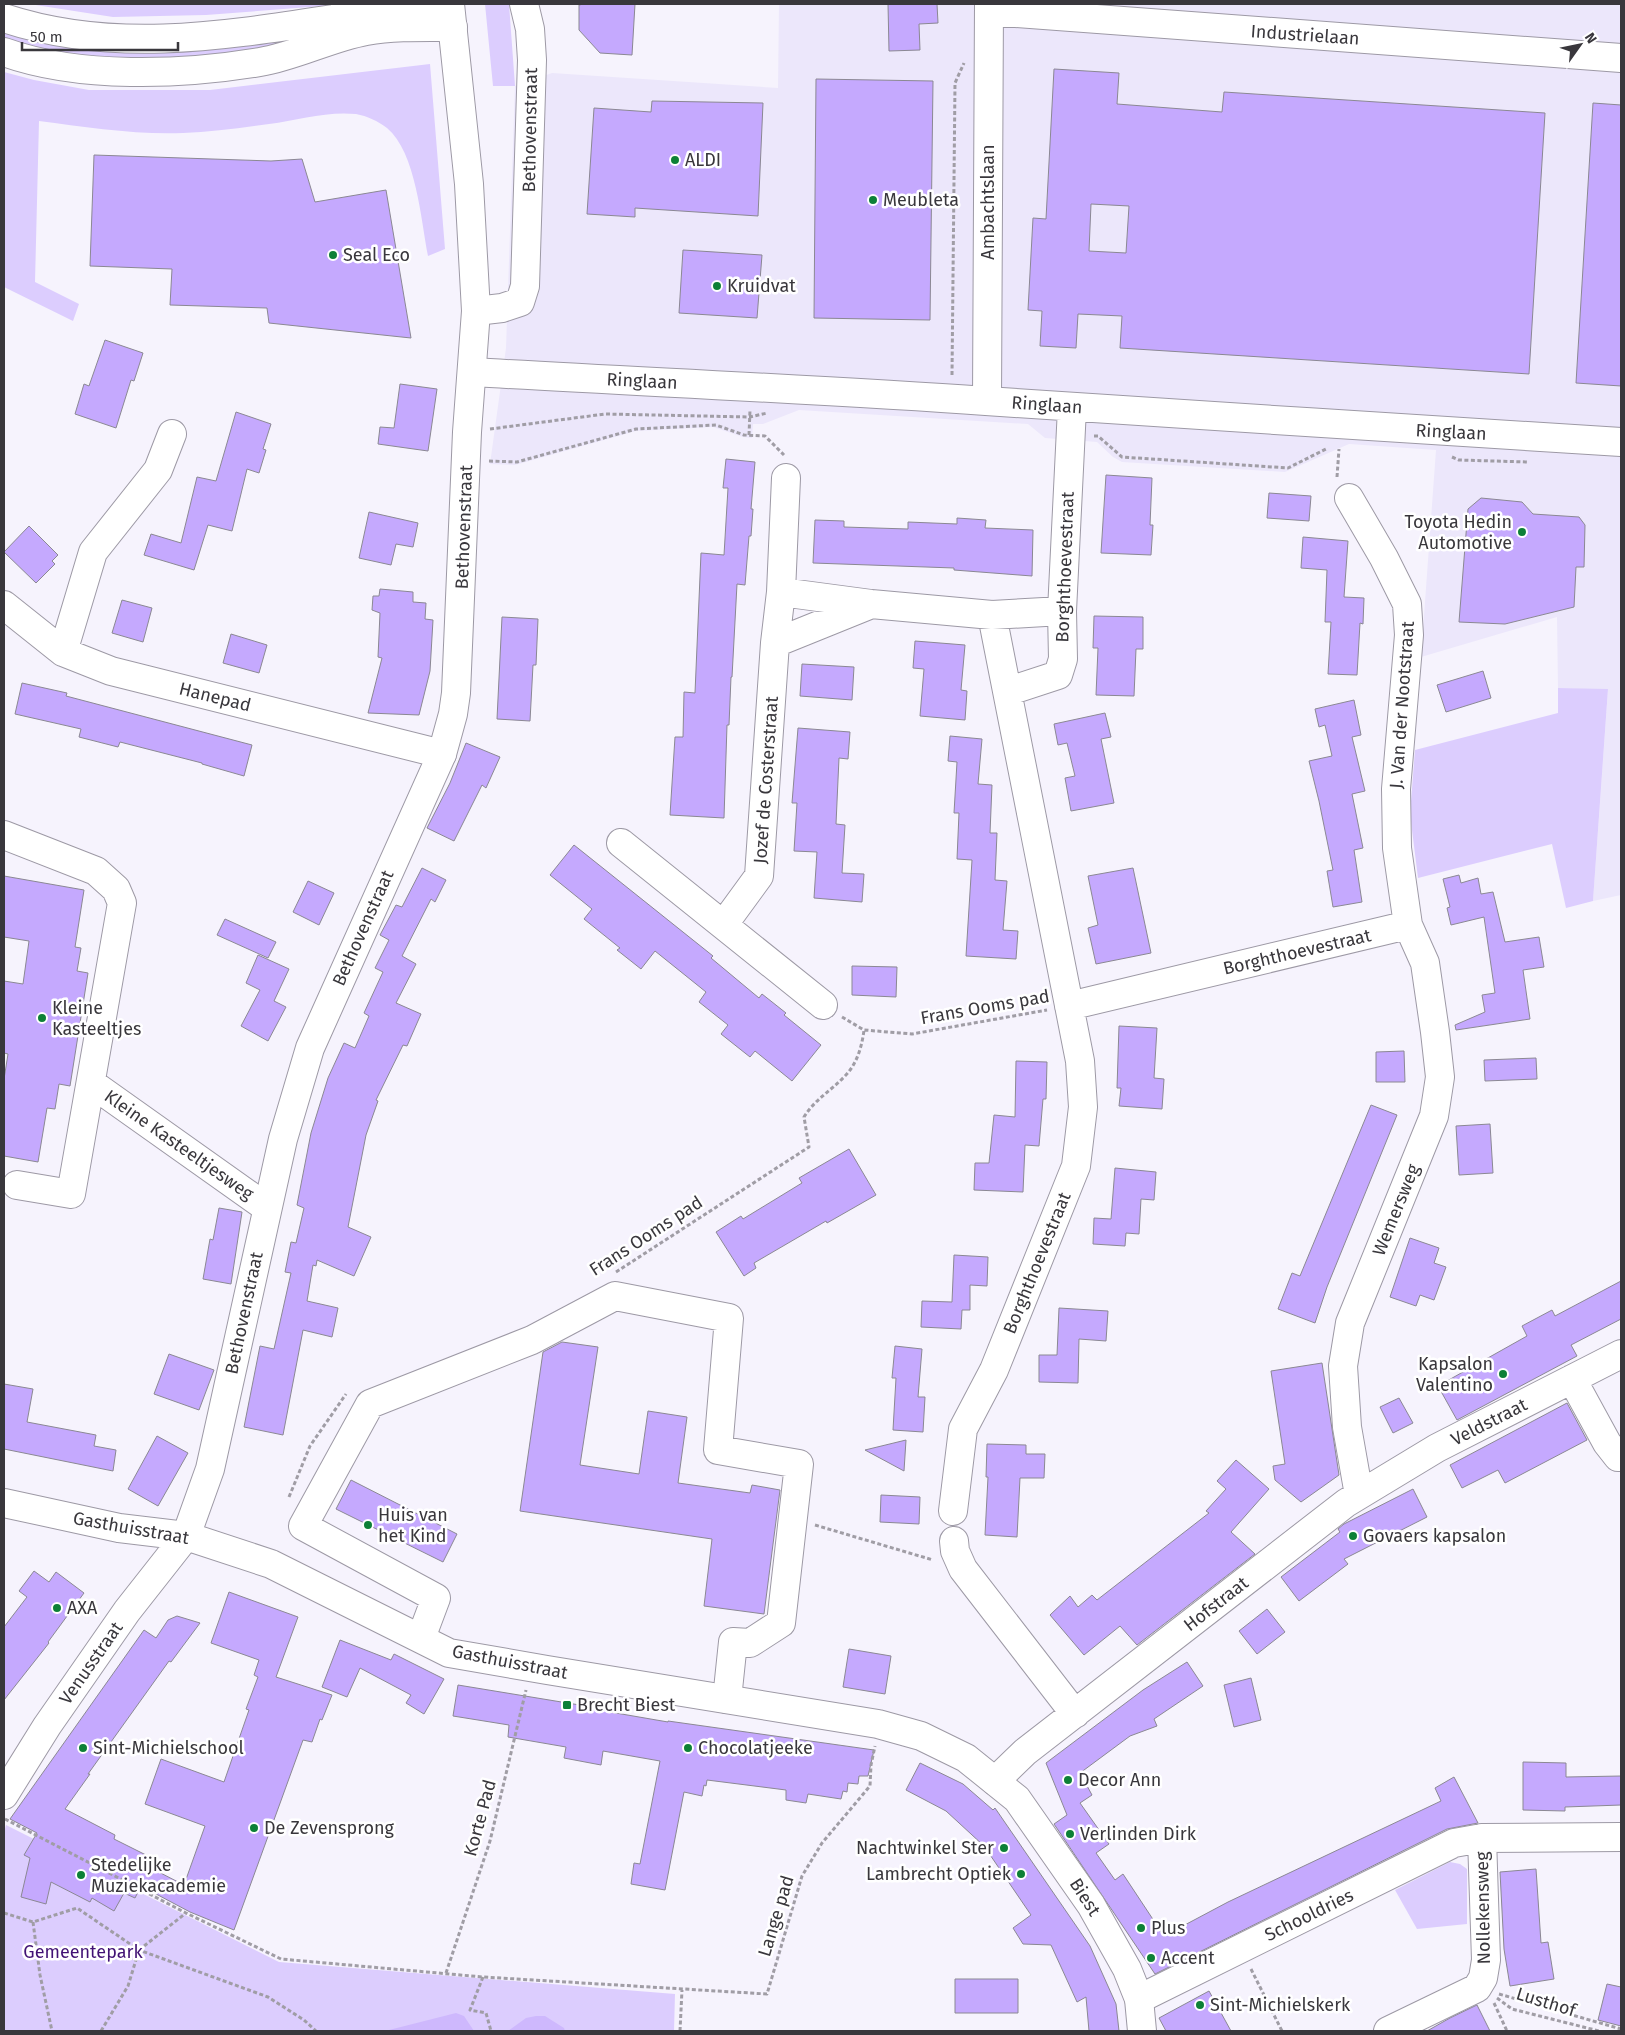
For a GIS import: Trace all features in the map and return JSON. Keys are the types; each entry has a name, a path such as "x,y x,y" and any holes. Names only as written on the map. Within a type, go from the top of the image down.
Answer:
{"street":[{"name":"Bethovenstraat","path":"476,312 502,308 520,302 525,286 532,60 530,29 524,4"},
{"name":"Industrielaan","path":"989,7 1621,58"},
{"name":"Ambachtslaan","path":"987,401 989,7"},
{"name":"Bethovenstraat","path":"186,1536 210,1470 283,1139 310,1048 442,754 453,714 456,693 467,432 476,312 469,184 451,12"},
{"path":"4,18 35,27 77,35 121,39 173,39 214,36 336,19 451,12"},
{"path":"4,52 53,64 101,70 140,72 192,70 261,62 366,32 406,28 451,12"},
{"name":"Ringlaan","path":"472,372 659,381 987,401 1071,421 1339,434 1621,442"},
{"name":"Borghthoevestraat","path":"1008,691 1058,675 1063,659 1062,611 1071,421"},
{"path":"63,652 93,552 158,470 172,434"},
{"name":"Jozef de Costerstraat","path":"724,924 759,876 775,643 781,592 786,478"},
{"name":"J. Van der Nootstraat","path":"1349,498 1384,558 1407,604 1410,635 1396,789 1397,848 1408,925"},
{"path":"781,592 871,604 992,615 1062,611"},
{"path":"775,643 871,604"},
{"name":"Hanepad","path":"4,605 63,652 111,671 442,754"},
{"name":"Borghthoevestraat","path":"952,1511 963,1429 994,1370 1076,1166 1083,1107 1080,1061 992,615"},
{"name":"Kleine Kasteeltjesweg","path":"4,835 96,871 116,889 122,903 72,1194 17,1185"},
{"path":"620,843 823,1004"},
{"name":"Borghthoevestraat","path":"1069,1006 1408,925"},
{"name":"Wemersweg","path":"1359,1495 1347,1427 1343,1366 1350,1323 1434,1116 1440,1077 1425,963 1408,925"},
{"name":"Kleine Kasteeltjesweg","path":"91,1083 267,1208"},
{"path":"421,1638 436,1598 303,1526 370,1404 532,1340 614,1296 729,1318 718,1450 799,1464 781,1623 750,1643 733,1642 727,1698"},
{"name":"Veldstraat","path":"1359,1495 1437,1448 1621,1354"},
{"path":"1572,1379 1607,1443 1621,1457"},
{"name":"Hofstraat","path":"995,1781 1025,1752 1346,1503 1359,1495"},
{"name":"Gasthuisstraat","path":"4,1503 119,1528 186,1536 271,1564 449,1653 878,1724 921,1736 966,1758 995,1781"},
{"name":"Venusstraat","path":"4,1795 47,1726 122,1619 186,1536"},
{"path":"954,1541 954,1550 963,1569 1074,1714"},
{"name":"Biest","path":"995,1781 1017,1799 1091,1905 1127,1969 1139,1999 1142,2031"},
{"name":"Nollekensweg","path":"1388,2031 1483,1990 1482,1978 1486,1960 1482,1838 1621,1837"},
{"name":"Schooldries","path":"1139,1999 1454,1844 1482,1838"}],"path":[{"path":"951,399 955,83 965,61"},
{"path":"467,432 606,414 750,417 775,412"},
{"path":"1071,421 1098,436 1122,457 1288,468 1339,434"},
{"path":"466,459 516,462 636,429 716,425 744,435 764,436 784,455 786,478"},
{"path":"1339,434 1337,480 1349,498"},
{"path":"1446,450 1452,457 1459,460 1537,463"},
{"name":"Frans Ooms pad","path":"611,1275 809,1147 804,1117 813,1102 846,1075 862,1048 864,1030 912,1034 1069,1006"},
{"path":"288,1500 310,1446 350,1390"},
{"path":"793,1519 963,1569"},
{"name":"Korte Pad","path":"446,1973 490,1841 531,1668"},
{"name":"Lange pad","path":"682,1990 767,1994 802,1876 822,1843 870,1786 871,1765 878,1724"},
{"path":"4,1819 186,1913 281,1959 483,1977 682,1990 680,2031"},
{"path":"4,1913 33,1922 77,1908 139,1950 268,1997 304,2020 316,2031"},
{"path":"101,2031 128,1986 139,1950 186,1913"},
{"path":"33,1922 39,1967 52,2031"},
{"path":"1241,1949 1282,2031"},
{"path":"483,1977 470,2010 486,2014 491,2031"},
{"path":"1483,1990 1621,2029"},
{"path":"1483,1990 1507,2031"},
{"name":"Lusthof","path":"1483,1990 1512,2009 1599,2031"}],"shaded area":[{"path":"779,4 1621,4 1621,895 1593,901 1608,690 1558,688 1557,617 1421,657 1436,450 1349,444 1285,472 1122,462 1113,457 1097,442 1045,438 1028,424 799,410 763,424 753,424 752,438 713,427 636,431 515,465 490,464 506,348 515,86 552,73 778,88"},
{"path":"456,2013 464,2016 474,2031 385,2031"},
{"path":"545,2016 564,2028 565,2031 508,2031 526,2018"}],"green space":[{"path":"29,4 349,4 206,15 113,17"},
{"path":"485,4 509,4 515,86 493,86"},
{"path":"4,25 298,37 290,46 151,63 66,58 4,42"},
{"path":"430,64 445,249 428,256 416,188 405,153 397,139 387,128 364,116 345,113 313,116 226,130 165,133 111,130 39,121 35,282 79,304 73,321 4,287 4,72 34,80 89,90 210,90"},
{"path":"1558,688 1608,689 1593,901 1566,908 1552,844 1418,878 1410,814 1415,750 1558,713"},
{"name":"Gemeentepark","path":"6,1825 279,1962 675,1994 674,2031 4,2031 4,1833"},
{"path":"1450,1862 1460,1864 1467,1869 1467,1924 1417,1929 1395,1890"}],"building":[{"path":"635,4 632,55 600,53 579,30 579,5"},
{"path":"888,4 937,4 938,23 919,24 920,50 889,51"},
{"path":"1054,69 1119,73 1117,104 1222,112 1224,92 1545,113 1529,374 1120,348 1122,316 1078,314 1076,348 1040,346 1042,311 1028,310 1033,218 1046,219","holes":["1091,204 1129,206 1126,253 1089,251"]},
{"name":"Meubleta","path":"816,79 933,81 930,320 814,318"},
{"name":"ALDI","path":"652,101 763,103 758,216 635,208 635,217 587,214 594,108 651,112"},
{"path":"1593,103 1621,105 1621,386 1576,383"},
{"path":"94,155 271,161 302,159 315,202 386,190 411,338 269,323 267,308 170,305 172,269 90,266"},
{"path":"683,250 762,255 757,318 679,313"},
{"path":"105,340 143,353 134,381 131,380 116,428 75,414 84,384 89,386"},
{"path":"400,384 437,389 428,451 378,444 380,427 394,428"},
{"path":"236,412 271,424 263,449 266,450 259,473 247,469 232,531 208,525 194,570 144,555 151,534 181,543 197,477 216,481"},
{"path":"726,459 755,462 751,536 749,536 745,585 737,584 729,725 727,725 724,818 670,815 675,737 683,737 684,692 695,693 701,553 724,555 728,488 723,488"},
{"path":"1106,475 1152,478 1150,525 1153,525 1151,555 1101,553"},
{"path":"1269,493 1311,496 1309,521 1267,518"},
{"path":"1481,498 1522,502 1533,514 1579,517 1585,525 1584,567 1576,567 1574,607 1505,624 1459,622 1468,509"},
{"path":"369,512 418,523 413,547 396,544 391,565 359,558"},
{"path":"957,518 986,520 985,528 1033,530 1032,576 954,570 954,568 813,563 815,520 844,521 844,527 908,529 908,522 957,524"},
{"path":"29,526 58,555 52,561 55,564 36,583 4,552"},
{"path":"1303,537 1348,541 1344,597 1364,598 1363,624 1360,623 1357,675 1328,674 1331,622 1325,622 1327,570 1301,568"},
{"path":"380,589 413,592 413,602 426,603 425,619 433,620 430,671 419,715 368,713 382,658 378,657 380,613 372,610 373,596 379,596"},
{"path":"122,600 152,608 143,642 112,633"},
{"path":"1094,616 1143,617 1143,649 1136,649 1134,696 1096,695 1098,648 1093,648"},
{"path":"502,617 538,619 536,665 533,665 530,721 497,719"},
{"path":"231,634 267,645 259,673 223,663"},
{"path":"915,641 965,645 961,690 967,691 965,720 920,716 924,669 913,668"},
{"path":"802,664 854,667 852,700 800,696"},
{"path":"1483,671 1491,698 1446,712 1437,685"},
{"path":"22,683 67,693 66,696 252,745 244,776 120,742 118,747 79,737 81,729 15,714"},
{"path":"1354,700 1361,735 1352,737 1365,791 1352,794 1363,848 1354,850 1362,902 1333,907 1327,871 1333,870 1309,761 1332,756 1325,725 1319,727 1315,709"},
{"path":"1105,713 1111,737 1101,739 1114,803 1071,811 1065,778 1075,776 1067,743 1058,745 1054,724"},
{"path":"798,728 850,732 848,759 839,758 836,824 845,825 842,873 864,874 862,902 814,898 817,852 794,851 797,803 792,803"},
{"path":"950,736 982,739 978,784 992,785 990,833 997,833 995,880 1007,881 1003,930 1018,931 1016,959 966,956 972,860 957,859 959,813 954,813 957,762 948,761"},
{"path":"466,743 500,757 486,788 482,785 454,841 427,828 450,783"},
{"path":"574,845 713,956 711,958 759,998 762,994 786,1013 784,1015 821,1045 792,1081 755,1051 750,1057 721,1034 728,1025 699,1002 706,992 655,951 641,969 617,950 620,948 584,919 592,909 550,875"},
{"path":"422,868 446,880 435,902 431,899 402,956 416,964 396,1003 421,1014 407,1046 403,1045 376,1100 378,1101 366,1135 348,1227 371,1237 354,1276 317,1260 316,1266 313,1265 307,1301 338,1308 332,1337 303,1330 283,1435 244,1427 260,1346 274,1349 291,1273 285,1272 291,1242 296,1243 304,1208 297,1205 311,1133 328,1078 344,1043 355,1048 369,1016 364,1013 383,972 375,968 389,940 380,935 396,905 402,907"},
{"path":"1133,868 1151,953 1096,964 1088,928 1098,925 1088,876"},
{"path":"1459,875 1461,883 1478,878 1481,894 1493,892 1505,942 1539,937 1544,967 1523,970 1530,1019 1456,1030 1455,1025 1485,1012 1482,995 1495,993 1484,917 1451,925 1447,908 1450,907 1443,879"},
{"name":"Kleine Kasteeltjes","path":"4,876 84,890 75,947 81,948 77,971 88,973 70,1086 59,1084 55,1109 47,1108 38,1162 4,1156 4,1079 8,1054 4,1053 4,981 23,984 29,941 4,937"},
{"path":"308,881 334,893 319,925 293,912"},
{"path":"225,919 276,942 268,958 217,935"},
{"path":"258,955 289,969 274,1001 286,1007 268,1041 241,1026 260,990 246,983"},
{"path":"852,966 897,967 896,997 852,995"},
{"path":"1119,1026 1157,1028 1154,1078 1164,1079 1162,1109 1119,1106 1121,1088 1117,1088"},
{"path":"1404,1051 1405,1082 1376,1082 1376,1052"},
{"path":"1536,1058 1537,1079 1485,1081 1484,1060"},
{"path":"1016,1061 1047,1062 1046,1099 1043,1099 1039,1146 1025,1145 1023,1192 974,1190 975,1163 989,1163 994,1115 1015,1117"},
{"path":"1371,1105 1397,1115 1327,1287 1315,1323 1278,1309 1292,1273 1300,1276"},
{"path":"1490,1124 1493,1173 1459,1175 1456,1126"},
{"path":"849,1149 876,1195 827,1223 826,1221 754,1263 756,1268 744,1276 716,1232 741,1216 743,1219 802,1183 799,1178"},
{"path":"1115,1168 1156,1172 1154,1200 1141,1199 1139,1234 1126,1233 1125,1246 1093,1244 1094,1218 1111,1219"},
{"path":"219,1208 242,1212 231,1284 203,1279 210,1239 213,1240"},
{"path":"1410,1238 1439,1248 1434,1263 1446,1267 1434,1300 1420,1295 1416,1306 1390,1297"},
{"path":"954,1255 988,1257 987,1286 970,1285 970,1310 962,1310 961,1329 921,1327 922,1301 952,1302"},
{"path":"1621,1281 1621,1319 1571,1345 1577,1356 1457,1420 1438,1386 1527,1336 1522,1326 1552,1310 1555,1316"},
{"path":"1059,1308 1108,1311 1106,1341 1079,1339 1078,1383 1039,1382 1039,1355 1057,1355"},
{"path":"562,1342 598,1347 580,1465 639,1474 648,1411 687,1417 678,1483 750,1493 752,1485 780,1490 764,1614 704,1606 712,1539 520,1511 543,1352"},
{"path":"895,1346 922,1349 918,1397 925,1397 923,1432 893,1430 896,1378 892,1378"},
{"path":"169,1354 214,1370 199,1410 154,1394"},
{"path":"1322,1363 1339,1475 1301,1502 1275,1480 1273,1466 1285,1464 1271,1371"},
{"path":"4,1384 33,1389 27,1422 96,1435 94,1446 116,1450 113,1471 4,1449"},
{"path":"1399,1398 1413,1423 1393,1433 1380,1407"},
{"path":"1567,1403 1587,1440 1505,1483 1498,1470 1462,1488 1450,1465"},
{"path":"157,1436 188,1453 158,1506 128,1489"},
{"path":"906,1440 904,1471 865,1450"},
{"path":"987,1444 1026,1445 1026,1454 1045,1454 1044,1478 1020,1478 1017,1537 985,1535 988,1477 986,1477"},
{"path":"1236,1460 1269,1489 1231,1532 1255,1554 1137,1645 1120,1626 1084,1655 1050,1615 1070,1596 1078,1607 1092,1595 1097,1600 1209,1513 1206,1511 1226,1489 1217,1481"},
{"path":"351,1480 457,1534 443,1562 336,1509"},
{"path":"1413,1489 1427,1517 1344,1559 1348,1564 1299,1601 1281,1577 1340,1532 1338,1529 1344,1524"},
{"path":"881,1495 920,1497 919,1524 880,1522"},
{"path":"34,1571 49,1582 56,1572 84,1593 49,1643 4,1700 4,1627 27,1597 19,1591"},
{"path":"229,1592 298,1617 276,1677 332,1695 322,1720 320,1719 312,1742 303,1740 234,1930 190,1912 141,1886 135,1898 124,1893 114,1911 92,1898 90,1902 51,1882 46,1904 21,1897 30,1858 24,1855 37,1833 10,1819 144,1630 156,1638 168,1620 177,1616 200,1623 171,1662 169,1661 65,1809 115,1835 114,1839 148,1856 143,1864 184,1885 205,1826 145,1804 161,1759 224,1782 249,1710 246,1709 258,1677 254,1675 259,1660 211,1643"},
{"path":"1267,1609 1285,1632 1257,1654 1239,1631"},
{"path":"340,1640 391,1660 394,1654 444,1679 424,1714 406,1703 411,1695 360,1668 347,1697 322,1687"},
{"path":"849,1649 891,1656 885,1694 843,1687"},
{"path":"1187,1662 1203,1686 1154,1719 1157,1726 1130,1736 1080,1773 1092,1795 1080,1803 1109,1844 1096,1853 1115,1880 1123,1874 1164,1936 1228,1902 1441,1801 1435,1788 1454,1777 1478,1823 1447,1829 1155,1974 1054,1824 1067,1815 1046,1763 1143,1690"},
{"path":"1251,1678 1261,1720 1234,1727 1224,1685"},
{"path":"458,1685 610,1710 610,1712 668,1722 874,1750 868,1776 859,1776 858,1784 848,1783 847,1792 843,1791 841,1799 808,1794 806,1803 786,1800 786,1790 707,1780 702,1796 684,1792 665,1890 631,1884 634,1863 640,1864 660,1761 603,1751 601,1765 564,1758 566,1747 508,1737 509,1725 453,1716"},
{"path":"1523,1762 1566,1763 1566,1777 1621,1776 1621,1805 1565,1807 1565,1811 1523,1810"},
{"path":"920,1763 963,1784 993,1810 995,1808 1090,1946 1116,2004 1119,2031 1089,2031 1086,1997 1077,2002 1051,1945 1023,1944 1013,1928 1031,1915 984,1846 946,1811 906,1790"},
{"path":"1536,1869 1541,1943 1548,1942 1554,1979 1510,1986 1504,1949 1500,1872"},
{"path":"955,1979 1018,1979 1018,2013 955,2013"},
{"path":"1607,1984 1621,1987 1621,2026 1598,2020"},
{"name":"Sint-Michielskerk","path":"1209,1991 1231,2031 1166,2031 1159,2018"},
{"path":"1477,2005 1490,2031 1427,2031 1450,2018"}],"place":[{"name":"ALDI","path":"675,160"},
{"name":"Meubleta","path":"873,200"},
{"name":"Seal Eco","path":"333,255"},
{"name":"Kruidvat","path":"717,286"},
{"name":"Toyota Hedin Automotive","path":"1522,532"},
{"name":"Kleine Kasteeltjes","path":"42,1018"},
{"name":"Kapsalon Valentino","path":"1503,1374"},
{"name":"Huis van het Kind","path":"368,1525"},
{"name":"Govaers kapsalon","path":"1353,1536"},
{"name":"AXA","path":"57,1608"},
{"name":"Brecht Biest","path":"567,1705"},
{"name":"Sint-Michielschool","path":"83,1748"},
{"name":"Chocolatjeeke","path":"688,1748"},
{"name":"Decor Ann","path":"1068,1780"},
{"name":"De Zevensprong","path":"254,1828"},
{"name":"Verlinden Dirk","path":"1070,1834"},
{"name":"Nachtwinkel Ster","path":"1004,1848"},
{"name":"Lambrecht Optiek","path":"1021,1874"},
{"name":"Stedelijke Muziekacademie","path":"81,1875"},
{"name":"Plus","path":"1141,1928"},
{"name":"Accent","path":"1151,1958"},
{"name":"Sint-Michielskerk","path":"1200,2005"}]}
